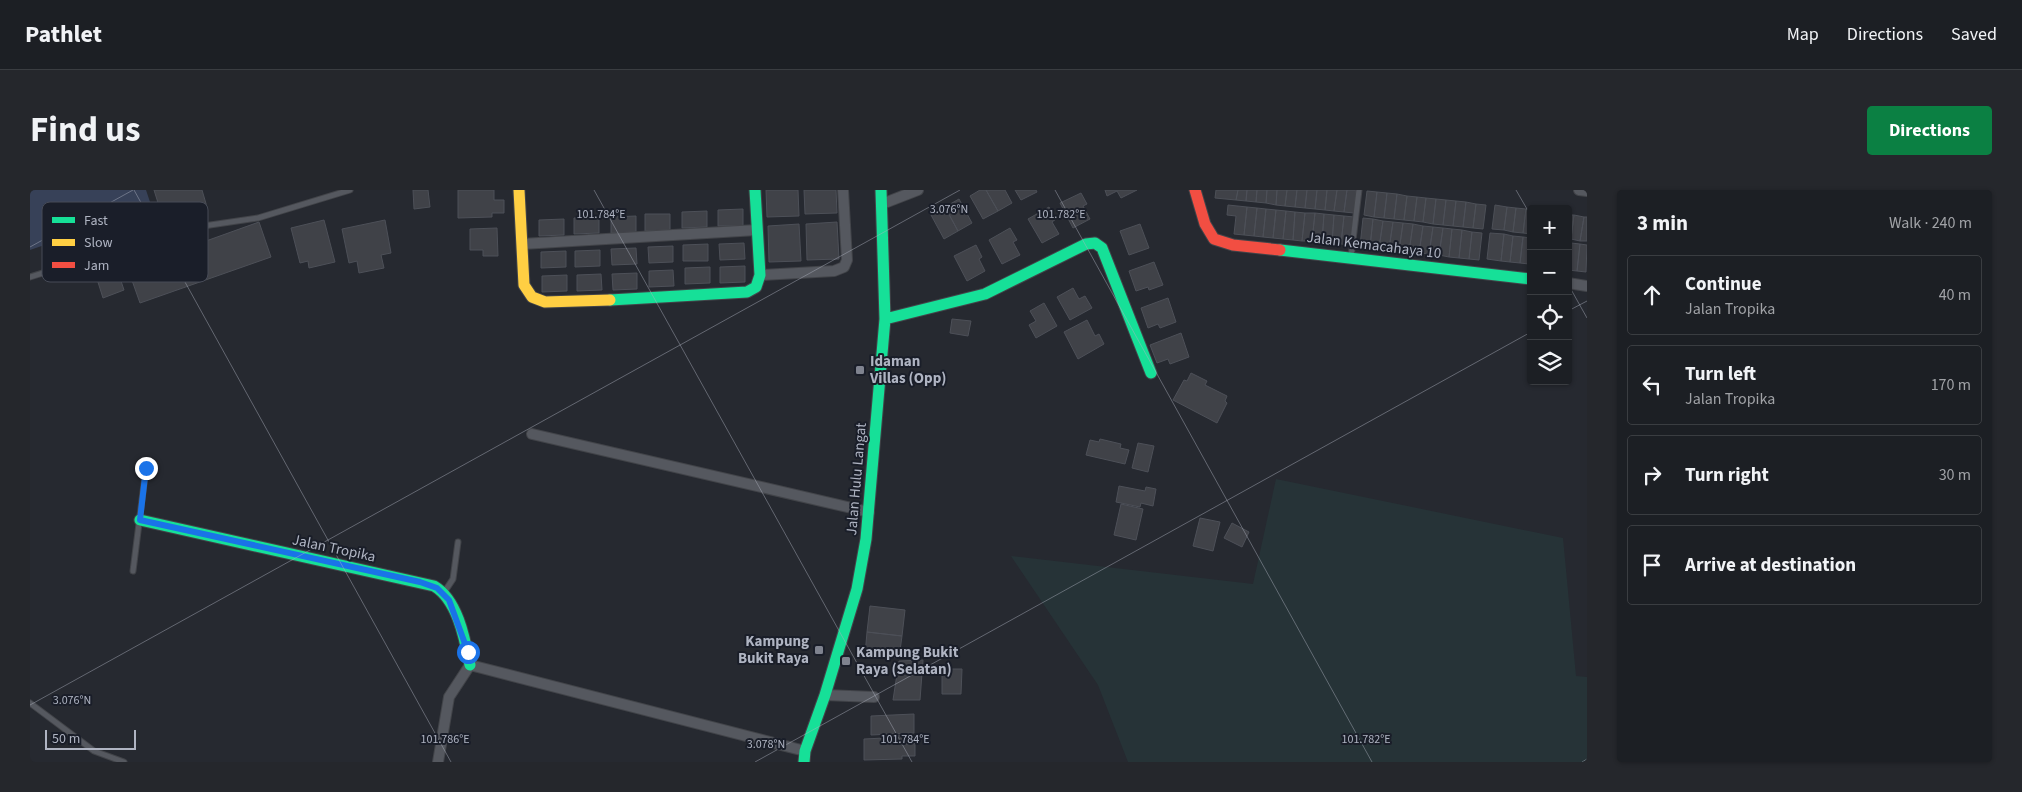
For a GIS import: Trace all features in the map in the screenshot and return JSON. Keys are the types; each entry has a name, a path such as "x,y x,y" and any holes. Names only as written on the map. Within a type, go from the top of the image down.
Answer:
{"street":[{"path":"519,190 524,285 532,297 545,302 640,299 747,292 756,286 760,275 755,190"},
{"path":"760,275 834,271 844,267 847,260 843,190"},
{"name":"Jalan Hulu Langat","path":"804,756 825,695 857,589 869,512 885,319 881,190"},
{"path":"882,204 918,190"},
{"name":"Jalan Kemacahaya 10","path":"1195,190 1205,224 1214,239 1232,244 1527,279"},
{"path":"1579,190 1587,191"},
{"path":"522,244 757,230"},
{"path":"885,319 986,294 1086,244 1096,243 1102,248 1151,372"},
{"path":"1572,284 1587,286"},
{"path":"532,434 869,512"},
{"name":"Jalan Tropika","path":"140,520 420,582 437,588 443,594"},
{"path":"438,762 449,697 470,665 468,652 449,600 443,594"},
{"path":"470,665 804,756"},
{"path":"825,695 874,697"}],"lane":[{"path":"208,225 258,218 350,190"},
{"path":"1350,257 1359,190"},
{"path":"30,277 42,273"},
{"path":"133,571 146,468"},
{"path":"443,594 453,578 458,542"},
{"path":"30,703 94,751 124,762"}],"shaded area":[{"path":"1276,479 1563,538 1576,676 1587,677 1587,762 1128,762 1098,685 1011,556 1253,584"}],"water":[{"path":"30,190 146,190 150,202 42,202 42,246 30,250"}],"building":[{"path":"154,190 202,190 206,202 158,202"},
{"path":"413,190 428,190 430,207 414,209"},
{"path":"458,190 494,190 494,200 504,200 504,213 492,213 492,217 458,218"},
{"path":"766,190 798,190 799,216 767,217"},
{"path":"804,190 836,190 837,213 805,214"},
{"path":"980,190 986,190 998,211 983,219 970,196"},
{"path":"986,190 1005,190 1012,203 998,211"},
{"path":"1015,190 1036,190 1037,192 1021,200"},
{"path":"1105,190 1137,190 1121,198 1117,191 1107,196"},
{"path":"1216,190 1238,190 1236,200 1215,198"},
{"path":"1238,190 1247,190 1246,201 1236,200"},
{"path":"1247,190 1257,190 1256,202 1246,201"},
{"path":"1257,190 1267,190 1266,203 1256,202"},
{"path":"1267,190 1277,190 1276,205 1266,203"},
{"path":"1277,190 1287,190 1285,206 1276,205"},
{"path":"1287,190 1297,190 1295,207 1285,206"},
{"path":"1297,190 1307,190 1305,208 1295,207"},
{"path":"1307,190 1317,190 1315,209 1305,208"},
{"path":"1317,190 1327,190 1325,210 1315,209"},
{"path":"1327,190 1337,190 1334,211 1325,210"},
{"path":"1337,190 1347,190 1344,212 1334,211"},
{"path":"1347,190 1356,190 1354,213 1344,212"},
{"path":"1367,191 1377,192 1374,217 1364,215"},
{"path":"1377,192 1387,193 1384,218 1374,217"},
{"path":"1081,193 1087,204 1083,206 1090,219 1073,228 1060,203"},
{"path":"1387,193 1397,194 1394,219 1384,218"},
{"path":"1397,194 1407,196 1404,220 1394,219"},
{"path":"1407,196 1417,197 1414,221 1404,220"},
{"path":"1417,197 1426,198 1423,222 1414,221"},
{"path":"1426,198 1436,199 1433,224 1423,222"},
{"path":"959,199 972,223 958,231 945,207"},
{"path":"1436,199 1446,200 1443,225 1433,224"},
{"path":"1446,200 1456,201 1453,226 1443,225"},
{"path":"1456,201 1466,202 1463,227 1453,226"},
{"path":"1466,202 1476,204 1473,228 1463,227"},
{"path":"1476,204 1486,205 1483,229 1473,228"},
{"path":"1228,205 1247,207 1244,235 1234,234 1236,216 1227,215"},
{"path":"1495,205 1507,207 1504,230 1492,229"},
{"path":"945,207 958,231 944,239 931,215"},
{"path":"1049,207 1056,219 1052,222 1059,234 1042,243 1028,219"},
{"path":"1247,207 1257,208 1254,236 1244,235"},
{"path":"1507,207 1516,208 1513,232 1504,230"},
{"path":"1257,208 1266,209 1263,237 1254,236"},
{"path":"1516,208 1526,209 1523,233 1513,232"},
{"path":"743,209 743,226 718,226 718,210"},
{"path":"1266,209 1276,210 1273,238 1263,237"},
{"path":"1526,209 1527,234 1523,233"},
{"path":"1276,210 1286,211 1283,239 1273,238"},
{"path":"707,211 707,227 682,228 682,212"},
{"path":"1286,211 1295,212 1293,240 1283,239"},
{"path":"1295,212 1305,213 1302,241 1293,240"},
{"path":"1305,213 1315,213 1312,241 1302,241"},
{"path":"1315,213 1324,214 1322,242 1312,241"},
{"path":"645,214 670,214 670,230 645,231"},
{"path":"1324,214 1334,215 1332,243 1322,242"},
{"path":"1334,215 1344,216 1341,244 1332,243"},
{"path":"1572,215 1574,215 1572,231"},
{"path":"1574,215 1584,217 1580,241 1572,239"},
{"path":"636,216 636,232 611,233 611,217"},
{"path":"1344,216 1354,217 1351,245 1341,244"},
{"path":"599,217 599,233 574,234 574,218"},
{"path":"1584,217 1587,217 1587,241 1580,241"},
{"path":"1363,218 1373,219 1370,247 1360,246"},
{"path":"564,219 564,235 539,236 539,220"},
{"path":"1373,219 1383,221 1379,248 1370,247"},
{"path":"324,220 335,262 309,268 308,261 300,263 291,228"},
{"path":"385,220 391,253 381,255 384,268 359,273 357,261 349,263 342,229"},
{"path":"1383,221 1393,222 1389,249 1379,248"},
{"path":"259,222 271,257 208,279 208,240"},
{"path":"837,222 839,259 807,260 806,224"},
{"path":"1393,222 1403,223 1399,251 1389,249"},
{"path":"1403,223 1413,224 1409,252 1399,251"},
{"path":"799,224 801,261 769,262 768,226"},
{"path":"1140,224 1149,248 1129,255 1120,231"},
{"path":"1413,224 1423,226 1419,253 1409,252"},
{"path":"1423,226 1433,227 1429,254 1419,253"},
{"path":"1433,227 1443,228 1439,255 1429,254"},
{"path":"497,228 498,256 483,256 483,250 470,250 470,229"},
{"path":"1010,228 1017,240 1013,242 1020,255 1002,264 989,240"},
{"path":"1443,228 1452,229 1449,257 1439,255"},
{"path":"1452,229 1462,230 1459,258 1449,257"},
{"path":"1462,230 1472,232 1469,259 1459,258"},
{"path":"1472,232 1482,233 1479,260 1469,259"},
{"path":"1490,233 1504,234 1501,261 1487,259"},
{"path":"1504,234 1513,236 1510,262 1501,261"},
{"path":"1513,236 1523,237 1520,263 1510,262"},
{"path":"1523,237 1527,238 1527,264 1520,263"},
{"path":"744,243 745,259 720,260 719,244"},
{"path":"1572,243 1580,244 1577,271 1572,270"},
{"path":"708,244 708,261 683,261 683,245"},
{"path":"1580,244 1587,245 1586,272 1577,271"},
{"path":"976,245 982,257 979,259 985,271 967,281 954,256"},
{"path":"673,246 673,262 649,263 648,247"},
{"path":"636,248 637,264 612,265 611,249"},
{"path":"600,250 600,266 575,267 575,251"},
{"path":"566,251 566,267 541,268 541,252"},
{"path":"1154,262 1163,285 1149,290 1148,287 1136,291 1129,271"},
{"path":"745,266 745,282 720,283 720,267"},
{"path":"710,267 710,283 685,284 685,268"},
{"path":"673,270 674,286 649,287 649,271"},
{"path":"637,273 637,289 613,290 612,274"},
{"path":"601,274 602,290 577,291 577,275"},
{"path":"567,275 567,291 542,292 542,276"},
{"path":"98,282 121,282 124,290 103,298"},
{"path":"133,282 200,282 140,303"},
{"path":"1073,288 1079,299 1085,296 1092,308 1070,320 1057,297"},
{"path":"1168,298 1176,322 1160,328 1158,324 1148,328 1141,308"},
{"path":"1044,303 1057,326 1036,338 1029,325 1036,321 1030,311"},
{"path":"952,319 971,321 968,336 950,333"},
{"path":"1087,320 1095,336 1099,334 1104,344 1078,359 1064,332"},
{"path":"1181,333 1189,357 1170,364 1168,359 1157,363 1150,345"},
{"path":"1191,373 1207,381 1205,385 1227,396 1225,401 1227,403 1217,423 1173,400 1184,380 1187,381"},
{"path":"1100,439 1121,444 1120,448 1129,450 1125,464 1086,455 1090,440 1099,442"},
{"path":"1138,443 1154,446 1148,472 1132,468"},
{"path":"1119,486 1145,491 1146,487 1156,489 1153,506 1141,503 1140,507 1116,502"},
{"path":"1121,504 1143,509 1136,540 1114,535"},
{"path":"1200,518 1220,522 1213,551 1193,546"},
{"path":"1232,523 1249,532 1242,547 1224,538"},
{"path":"870,606 905,610 902,636 867,632"},
{"path":"867,632 902,636 899,658 865,655"},
{"path":"923,660 920,700 893,700 899,661"},
{"path":"942,669 962,669 961,694 942,694"},
{"path":"914,714 914,733 871,735 871,716"},
{"path":"906,735 906,744 915,743 915,756 902,756 902,759 864,760 864,739"}],"traffic: fast":[{"path":"610,300 747,292 756,287 760,275 755,190"},
{"path":"804,762 805,751 825,695 857,589 866,539 885,319 881,190"},
{"path":"885,319 985,294 1086,244 1095,243 1102,248 1151,373"},
{"path":"1280,250 1527,279"},
{"path":"140,520 434,586 442,592 455,611 463,633 470,665"}],"traffic: slow":[{"path":"519,190 524,285 532,297 545,302 610,300"}],"traffic: jam":[{"path":"1195,190 1205,224 1214,239 1233,245 1280,250"}],"place":[{"name":"Idaman Villas (Opp)","path":"860,370"},
{"name":"Kampung Bukit Raya","path":"819,650"},
{"name":"Kampung Bukit Raya (Selatan)","path":"846,661"}],"route":[{"path":"146,468 140,520 420,582 437,588 449,600 468,652"}]}
